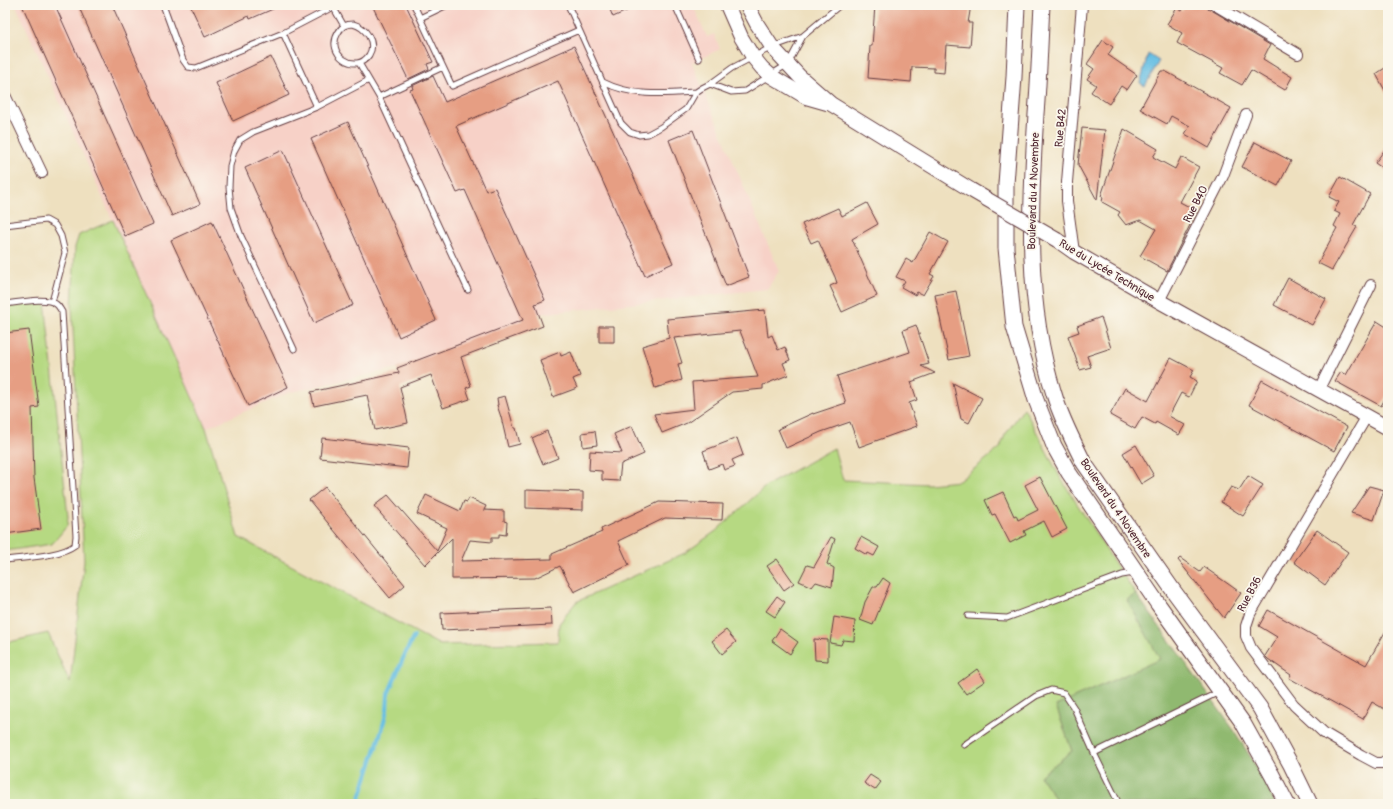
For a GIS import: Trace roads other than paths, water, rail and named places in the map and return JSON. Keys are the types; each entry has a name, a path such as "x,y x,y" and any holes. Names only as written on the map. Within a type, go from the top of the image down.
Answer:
{"main road":[{"name":"Boulevard du 4 Novembre","path":"1017,5 1014,77 1006,184 1006,248 1014,327 1036,400 1054,446 1068,473 1243,723 1287,804"},
{"name":"Boulevard du 4 Novembre","path":"1042,5 1032,186 1031,251 1036,309 1045,360 1054,395 1072,440 1084,463 1175,593 1260,708 1310,804"}],"street":[{"path":"727,5 741,37 753,57 771,76 806,97 831,104"},
{"path":"747,5 772,47 831,104"},
{"path":"1039,78 1049,5"},
{"name":"Rue B42","path":"1074,252 1067,201 1067,182 1082,5"},
{"path":"1215,5 1298,54"},
{"path":"5,94 42,172"},
{"name":"Rue du Lycée Technique","path":"831,104 971,190 1057,240 1074,252 1388,428"},
{"name":"Rue B40","path":"1159,301 1223,176 1246,115"},
{"path":"1319,389 1371,285"},
{"name":"Rue B36","path":"1367,416 1250,614 1246,626 1246,636 1251,648 1294,705 1324,733 1376,763 1382,763 1388,760"}],"lane":[{"path":"163,5 183,60 188,67 196,68 283,33 332,6 344,26"},
{"path":"414,5 452,86 579,30"},
{"path":"420,18 447,5"},
{"path":"568,5 621,123 630,132 639,135 648,134 661,127 686,109 696,92"},
{"path":"675,5 699,59"},
{"path":"603,82 628,92 652,95 696,92 732,68 772,47 803,36 840,5"},
{"path":"353,24 360,26 372,42 371,52 367,58 359,63 348,62 337,53 334,45 336,37 344,26 353,24"},
{"path":"283,33 317,107"},
{"path":"710,84 731,92 745,91 788,64 803,36"},
{"path":"359,63 379,98 468,290"},
{"path":"379,98 444,67"},
{"path":"294,349 241,236 231,208 229,187 230,166 234,152 240,140 253,132 317,107 369,80"},
{"path":"5,225 46,220 55,225 62,236 65,253 52,302"},
{"path":"5,304 43,300 58,305 62,312 76,536 75,545 70,549 59,553 5,560"},
{"path":"968,616 1007,618 1122,575 1137,573"},
{"path":"964,745 1036,696 1051,690 1064,693 1071,703 1119,804"},
{"path":"1094,754 1220,692"}],"water":[{"path":"1148,54 1159,61 1145,86 1140,83"}],"waterway":[{"path":"358,804 382,729 387,710 388,694 414,636"}]}
